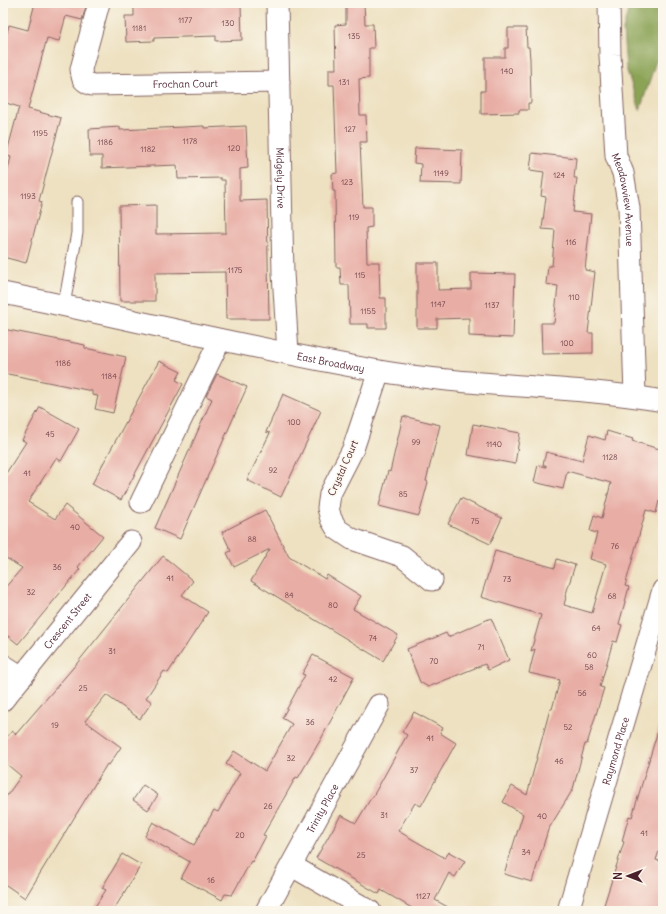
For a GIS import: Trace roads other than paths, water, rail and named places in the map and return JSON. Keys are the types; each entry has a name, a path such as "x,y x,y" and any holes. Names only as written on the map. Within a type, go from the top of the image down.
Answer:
{"street":[{"name":"Frochan Court","path":"99,3 81,69 82,78 86,83 92,85 279,82"},
{"name":"Midgely Drive","path":"277,3 283,273 288,353"},
{"name":"Meadowview Avenue","path":"609,3 610,55 616,156 623,173 629,208 636,396"},
{"name":"East Broadway","path":"3,293 220,340 379,371 440,380 569,389 636,396 663,401"},
{"path":"141,502 220,340"},
{"name":"Crystal Court","path":"379,371 353,449 330,494 328,508 331,519 337,528 352,539 402,556 432,580"},
{"name":"Crescent Street","path":"3,700 131,542"},
{"name":"Raymond Place","path":"568,911 663,590"},
{"path":"3,665 22,677"},
{"name":"Trinity Place","path":"266,911 379,705"},
{"path":"292,866 370,911"}],"lane":[{"path":"64,305 77,233 77,202"}]}
